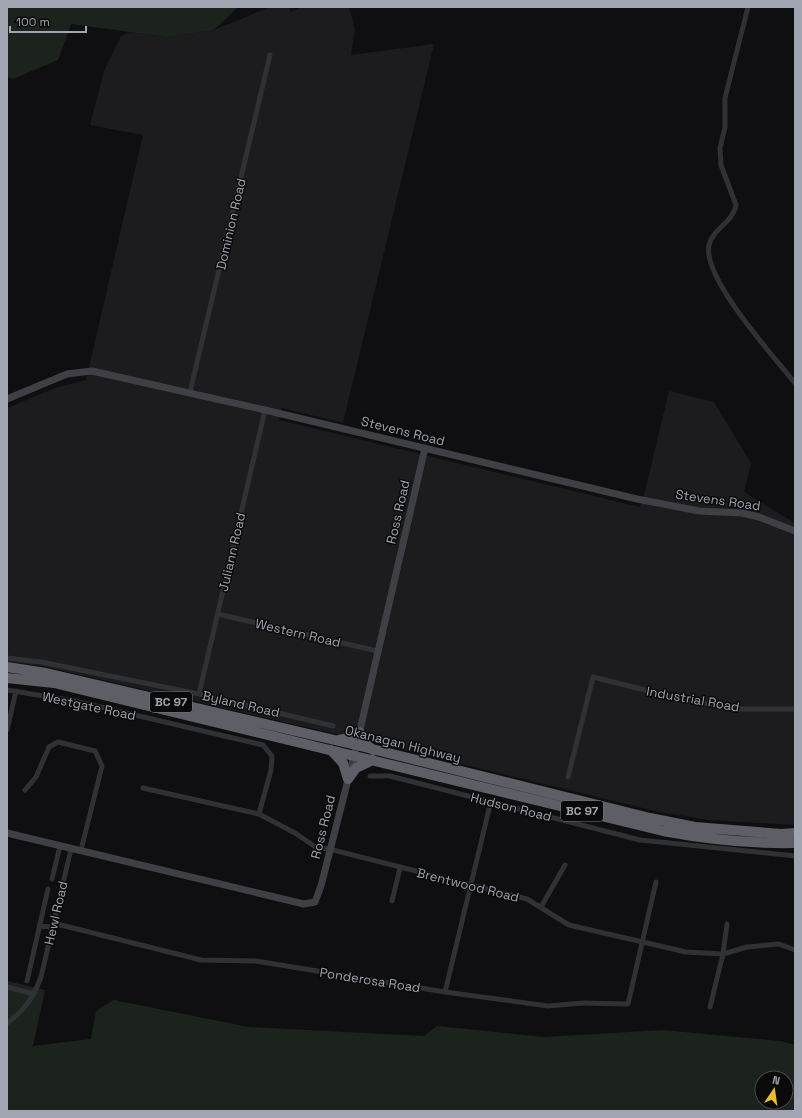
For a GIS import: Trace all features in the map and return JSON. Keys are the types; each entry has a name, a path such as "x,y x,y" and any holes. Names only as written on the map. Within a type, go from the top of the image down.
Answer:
{"highway":[{"name":"Okanagan Highway","path":"7,667 53,675 333,745 354,756 373,755 695,827 781,834 795,833"},
{"name":"Okanagan Highway","path":"7,678 54,683 333,745 356,745 373,755 663,831 702,838 795,843"},
{"path":"359,732 373,755 356,768 348,779 343,763 333,745 359,732"}],"main road":[{"name":"Stevens Road","path":"7,399 67,374 92,370 637,499 699,511 742,513 760,517 795,531"},
{"name":"Ross Road","path":"7,833 304,904 315,902 321,886 329,849 354,756 425,448"}],"street":[{"path":"748,7 725,98 725,127 720,148 720,165 734,195 736,205 731,218 711,241 710,257 717,275 738,313 795,383"},
{"name":"Dominion Road","path":"190,392 270,55"},
{"name":"Juliann Road","path":"199,694 265,410"},
{"name":"Western Road","path":"218,614 378,651"},
{"name":"Byland Road","path":"7,658 41,662 199,694 333,726"},
{"name":"Industrial Road","path":"568,777 593,678 685,700 739,709 795,709"},
{"name":"Westgate Road","path":"7,690 75,701 263,745 272,756 271,770 259,814"},
{"path":"7,730 16,691"},
{"path":"25,790 36,777 49,747 58,742 95,751 102,766 81,850"},
{"name":"Hudson Road","path":"370,776 390,776 640,840 795,856"},
{"name":"Brentwood Road","path":"143,788 259,814 295,833 317,848 329,849 527,899 569,925 686,952 723,954 747,947 779,944 795,950"},
{"path":"445,992 491,801"},
{"name":"Hewl Road","path":"52,879 60,846"},
{"name":"Hewl Road","path":"7,1023 22,1012 34,994 41,978 70,848"},
{"path":"541,907 564,865"},
{"path":"392,901 400,868"},
{"path":"641,942 656,882"},
{"name":"Hewl Road","path":"27,981 48,890"},
{"path":"710,1007 723,954 726,924"},
{"name":"Ponderosa Road","path":"39,926 53,925 202,960 256,961 445,992 548,1006 583,1003 628,1004 641,942"},
{"path":"7,987 34,994"}],"shaded area":[{"path":"7,7 238,7 214,30 166,37 71,24 58,60 13,79 7,77"},
{"path":"270,7 288,7 291,12 301,7 349,7 355,29 351,55 434,44 343,423 282,408 279,420 640,507 669,391 714,402 751,463 744,492 795,523 795,825 709,820 659,812 392,747 42,666 7,662 7,408 55,388 86,380 143,135 90,125 104,71 121,36 130,32 166,37 214,30"},
{"path":"7,981 45,990 33,1046 91,1039 96,1011 114,1000 249,1027 424,1036 437,1026 544,1037 663,1030 780,1041 795,1045 795,1111 7,1111"}]}
